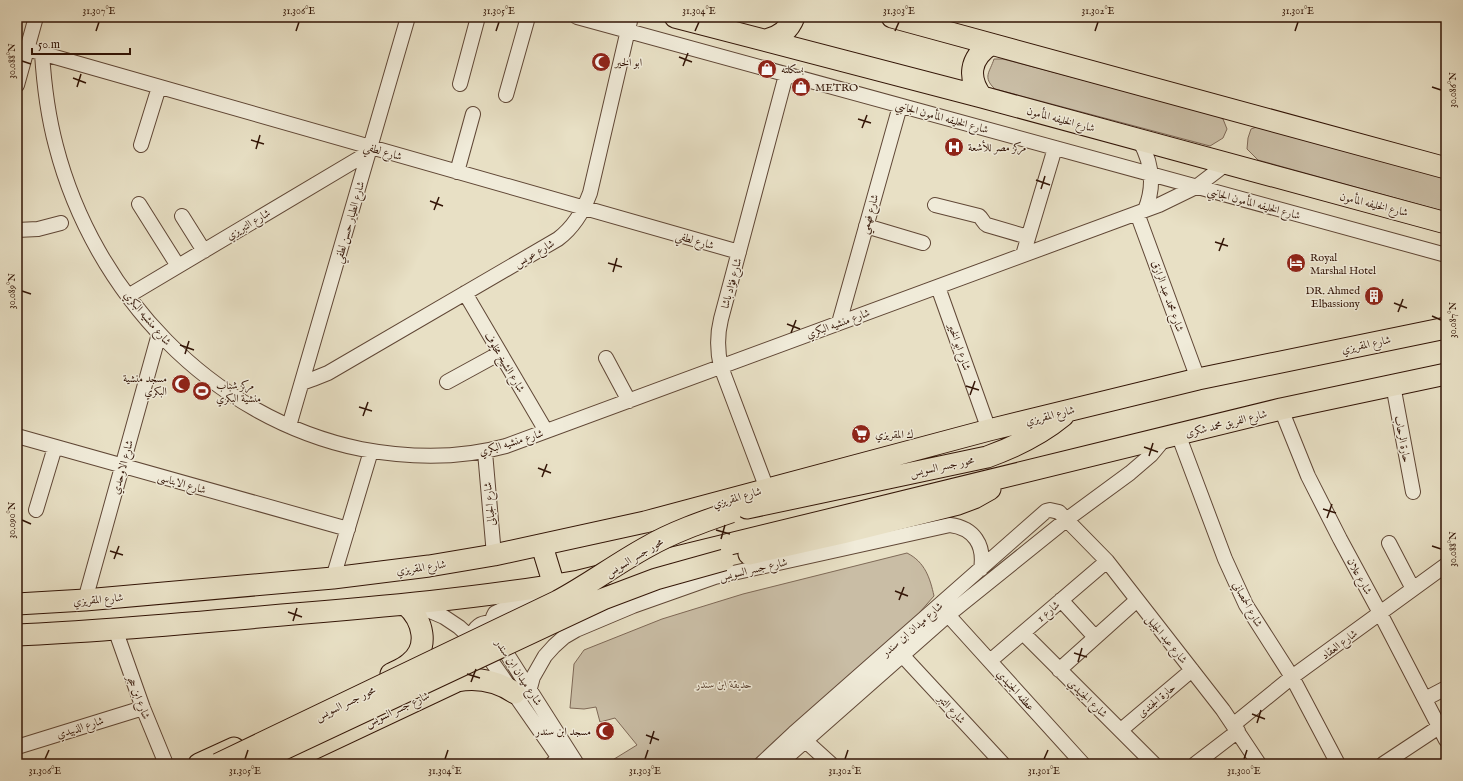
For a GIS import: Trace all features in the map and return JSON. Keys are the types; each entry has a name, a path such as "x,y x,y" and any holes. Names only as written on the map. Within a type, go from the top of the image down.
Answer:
{"main road":[{"name":"شارع الخليفه المأمون","path":"675,17 982,97 1446,223"},
{"path":"766,40 782,34 788,29 794,17"},
{"path":"892,17 990,45 1243,112 1446,168"},
{"path":"982,97 974,84 973,69 979,55 990,45"},
{"name":"شارع المقريزي","path":"17,604 85,600 333,578 423,567 542,546 645,522 989,430 1198,379 1446,328"},
{"name":"شارع الفريق محمد شكرى","path":"1006,476 1281,410 1446,374"},
{"name":"محور جسر السويس","path":"218,764 558,601 596,580 648,546 676,532 731,512 987,457 1024,442 1046,429 1070,410"},
{"path":"17,635 115,630 409,604 554,585 623,571 1006,476"},
{"name":"محور جسر السويس","path":"251,764 603,599 656,579 724,560 842,533 958,504 974,498 988,490 1006,476"},
{"path":"542,546 554,585"},
{"path":"409,604 417,616 422,631 421,646 412,662"},
{"path":"199,764 406,666 419,658 427,657 435,660 441,665 445,680 442,688"},
{"name":"شارع جسر السويس","path":"281,764 457,681 476,679 497,683 522,691"}],"street":[{"path":"17,85 36,17"},
{"name":"شارع الطيار حسن لطفي","path":"289,426 408,17"},
{"path":"460,84 478,17"},
{"path":"506,95 528,17"},
{"name":"شارع الخليفه المأمون الجانبي","path":"577,17 1446,255"},
{"name":"شارع عويس","path":"302,383 328,373 558,239 570,229 584,208 590,193 631,17"},
{"name":"شارع لطفي","path":"27,49 369,150 457,172 739,252"},
{"name":"شارع منشيه البكري","path":"42,54 46,101 51,124 65,177 80,214 90,236 128,296 159,334 193,366 219,387 259,412 289,426 330,441 371,451 394,454 439,456 485,452 546,431 1172,200 1196,187 1226,164"},
{"name":"شارع فؤاد باشا","path":"767,489 721,367 718,348 719,328 786,74"},
{"path":"141,145 159,87"},
{"name":"شارع فهمي","path":"839,323 900,106"},
{"path":"457,172 473,114"},
{"path":"1139,140 1147,156 1151,174 1151,193 1141,212"},
{"path":"1023,255 1055,148"},
{"name":"شارع التبريزي","path":"128,296 369,150"},
{"path":"139,204 178,266"},
{"path":"935,205 979,216 984,224 1028,237"},
{"name":"شارع محمد عبد الرازق","path":"1141,212 1198,379"},
{"path":"182,216 204,251"},
{"path":"17,230 38,229 61,223"},
{"path":"866,226 923,243"},
{"name":"شارع ابو الخير","path":"938,286 989,430"},
{"name":"شارع الشيخ مخلوف","path":"465,293 546,431"},
{"name":"شارع الاوحدي","path":"85,600 159,334"},
{"path":"447,382 500,353"},
{"path":"606,358 629,401"},
{"name":"حارة الرحاب","path":"1393,385 1413,492"},
{"name":"شارع علان","path":"1281,410 1308,476 1340,540 1446,740"},
{"name":"شارع الابناسى","path":"17,436 348,529"},
{"name":"شارع ميدان ابن سندر","path":"761,764 801,736 1066,520 1141,464 1172,436"},
{"name":"شارع الحمصاني","path":"1172,436 1246,605 1292,678 1338,764"},
{"path":"36,510 55,447"},
{"path":"333,578 371,451"},
{"name":"شارع الجبالى","path":"485,452 494,555"},
{"name":"شارع ميدان ابن سندر","path":"779,764 801,736 981,569 1046,512 1050,510 1058,512 1066,520"},
{"name":"شارع عبد الجليل","path":"1066,520 1107,561 1236,728 1259,764"},
{"name":"شارع جسر السويس","path":"522,691 533,677 545,656 559,642 576,630 633,606 715,577 950,525 969,531 978,541 982,554 981,569"},
{"path":"1389,543 1413,589"},
{"name":"شارع 1","path":"990,661 1107,561"},
{"name":"شارع العقاد","path":"1195,764 1292,678 1446,565"},
{"path":"472,637 478,626 486,622 491,623 495,613 499,610 554,585"},
{"path":"1061,600 1095,637"},
{"path":"1059,670 1136,600"},
{"name":"شارع ميدان ابن سندر","path":"409,604 444,618 472,637 522,691 577,764"},
{"name":"عطفه الجنيدي","path":"948,615 1083,764"},
{"name":"شارع ميدان ابن سندر","path":"491,623 493,632 559,763"},
{"name":"شارع ابن حجر","path":"115,630 143,708 166,764"},
{"name":"شارع الجنيدي","path":"1023,633 1154,764"},
{"name":"شارع التبر","path":"902,655 1003,764"},
{"name":"حارة الجندى","path":"1121,730 1192,670"},
{"path":"1425,699 1446,688"},
{"name":"شارع الذبيدي","path":"17,747 143,708"},
{"path":"1383,764 1439,727"},
{"path":"801,736 831,764"}],"green space":[{"path":"994,59 1003,59 1216,115 1223,119 1227,129 1223,138 1210,146 995,89 991,85 988,78 988,74"},
{"path":"1262,125 1446,176 1446,212 1258,160 1247,149 1248,138 1251,129"},
{"name":"حديقة ابن سندر","path":"907,553 918,561 926,571 934,596 905,629 755,764 606,764 637,745 615,718 600,722 596,707 584,709 570,708 574,664 584,650 662,619 743,594"}],"place":[{"name":"ابو الخير","path":"601,62"},
{"name":"بسكلته","path":"767,69"},
{"name":"METRO","path":"801,87"},
{"name":"مركز مصر للأشعة","path":"954,147"},
{"name":"Royal Marshal Hotel","path":"1296,263"},
{"name":"DR. Ahmed Elbassiony","path":"1374,296"},
{"name":"مسجد منشية البكري","path":"181,384"},
{"name":"مركز شباب منشية البكري","path":"202,391"},
{"name":"ك المقريزي","path":"861,434"},
{"name":"مسجد ابن سندر","path":"605,731"}]}
